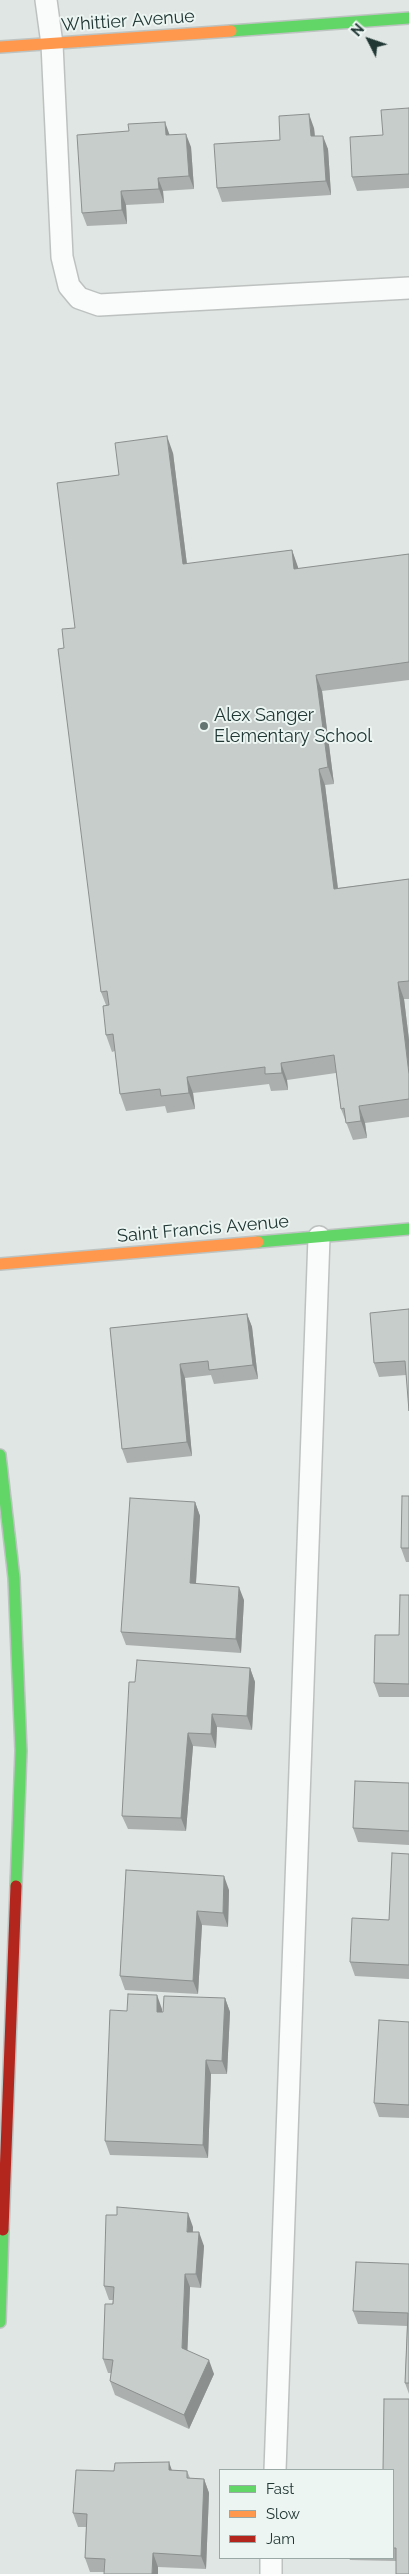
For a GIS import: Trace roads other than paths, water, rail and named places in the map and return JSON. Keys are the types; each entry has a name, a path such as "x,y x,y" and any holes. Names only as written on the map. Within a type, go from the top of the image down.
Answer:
{"street":[{"name":"Whittier Avenue","path":"0,48 409,18"},
{"name":"Saint Francis Avenue","path":"0,1264 409,1229"},
{"path":"0,1455 14,1578 22,1751 0,2322"}],"lane":[{"path":"46,0 52,44 62,257 69,286 79,298 99,305 409,288"},
{"path":"275,2469 319,1237"},
{"path":"271,2559 271,2574"}],"place":[{"name":"Alex Sanger Elementary School","path":"204,726"}]}
